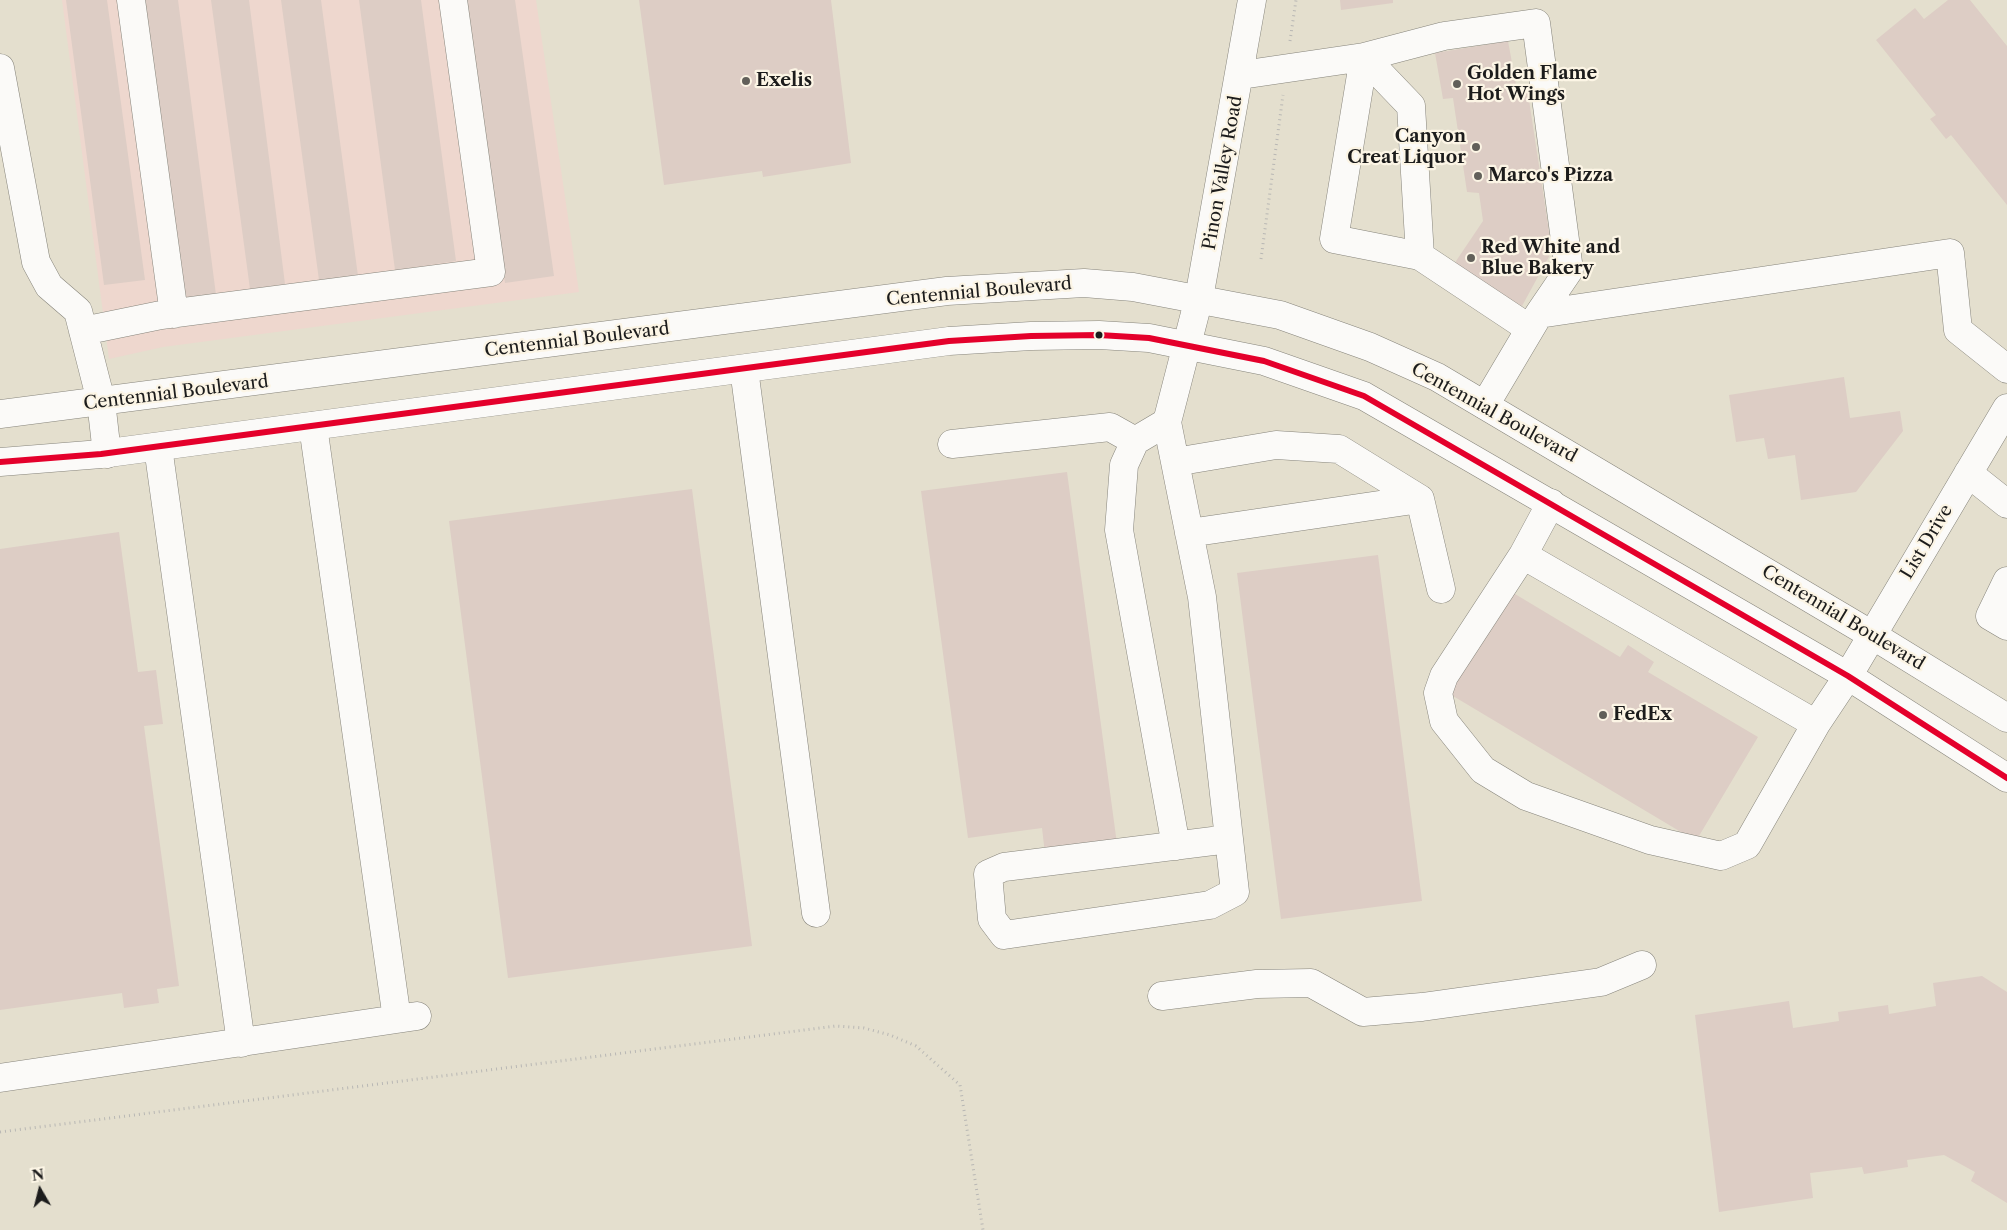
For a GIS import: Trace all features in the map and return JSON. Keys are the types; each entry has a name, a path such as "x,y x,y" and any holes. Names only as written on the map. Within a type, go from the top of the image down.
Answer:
{"main road":[{"path":"131,0 174,314"},
{"path":"83,331 174,314 491,272 453,0"},
{"name":"Pinon Valley Road","path":"1167,422 1199,298 1241,75 1252,0"},
{"path":"1241,75 1364,57 1444,36 1536,22 1570,270 1534,321 1485,405"},
{"path":"1364,57 1334,239 1420,256 1534,321 1950,253 1958,330 2007,370"},
{"path":"1364,57 1411,106 1420,256"},
{"path":"0,68 36,262 49,286 78,311 101,402 107,454"},
{"name":"Centennial Boulevard","path":"0,414 946,291 1084,283 1133,286 1280,315 1370,347 1437,377 1872,635 2007,718"},
{"path":"0,462 107,454 949,342 1031,336 1099,335 1142,338 1188,345 1264,360 1364,396 1848,676 2007,778"},
{"path":"744,369 816,913"},
{"name":"List Drive","path":"1551,503 1523,555 1444,676 1438,693 1444,721 1483,770 1526,796 1650,840 1721,856 1747,845 1816,724 1848,676 2007,408"},
{"path":"1176,846 1119,530 1124,465 1134,441 1167,422 1202,597 1235,892 1210,905 1004,935 992,918 988,874 1004,866 1176,846 1229,839"},
{"path":"0,1078 407,1018 313,426"},
{"path":"952,444 1110,427 1134,441"},
{"path":"1175,462 1276,446 1339,449 1420,499 1442,589"},
{"path":"158,447 241,1043"},
{"path":"1968,473 2007,504"},
{"path":"1189,533 1420,499"},
{"path":"1523,555 1816,724"},
{"path":"2007,581 1990,616 2007,626"},
{"path":"1162,996 1257,984 1311,983 1364,1012 1422,1007 1601,982 1642,965"}],"path":[{"path":"1261,259 1296,0"},
{"path":"0,1132 836,1026 864,1028 890,1035 916,1046 960,1085 983,1230"}],"shaded area":[{"path":"62,0 536,0 579,292 163,347 109,359"}],"building":[{"path":"66,0 107,0 145,280 104,285"},
{"path":"139,0 178,0 216,295 180,300"},
{"path":"211,0 249,0 285,284 250,289"},
{"path":"281,0 321,0 358,276 319,280"},
{"path":"359,0 421,0 456,261 395,270"},
{"path":"465,0 515,0 554,276 505,283"},
{"name":"Exelis","path":"639,0 831,0 851,163 763,177 762,171 664,185"},
{"path":"1340,0 1393,0 1393,3 1341,10"},
{"path":"1948,0 1970,0 2007,46 2007,205 1951,135 1946,139 1930,119 1936,115 1876,40 1915,8 1924,19"},
{"path":"1508,41 1517,90 1527,87 1552,251 1522,306 1452,267 1483,221 1479,193 1467,192 1453,98 1443,99 1435,53"},
{"path":"1844,377 1850,418 1900,411 1903,431 1856,492 1801,500 1795,455 1768,459 1764,438 1736,442 1729,395"},
{"path":"1067,472 1117,844 1045,854 1042,828 968,838 921,491"},
{"path":"692,489 752,946 508,978 449,521"},
{"path":"119,532 138,672 156,670 163,724 144,726 179,986 157,989 159,1003 124,1008 122,993 0,1010 0,549"},
{"path":"1378,555 1422,901 1281,919 1237,573"},
{"name":"FedEx","path":"1510,591 1620,657 1628,645 1654,662 1648,672 1758,737 1696,841 1448,693"},
{"path":"1982,976 2007,992 2007,1203 1971,1181 1975,1172 1944,1155 1907,1160 1908,1167 1864,1174 1862,1167 1810,1173 1813,1198 1719,1212 1695,1015 1789,1001 1793,1028 1839,1021 1838,1012 1888,1005 1889,1014 1936,1006 1933,983"}],"transit line":[{"path":"0,462 101,454 949,341 1031,336 1099,335 1149,338 1264,361 1364,396 1848,676 2007,778"}],"place":[{"name":"Exelis","path":"746,81"},
{"name":"Golden Flame Hot Wings","path":"1457,84"},
{"name":"Canyon Creat Liquor","path":"1476,147"},
{"name":"Marco's Pizza","path":"1478,176"},
{"name":"Red White and Blue Bakery","path":"1471,258"},
{"name":"FedEx","path":"1603,715"}]}
